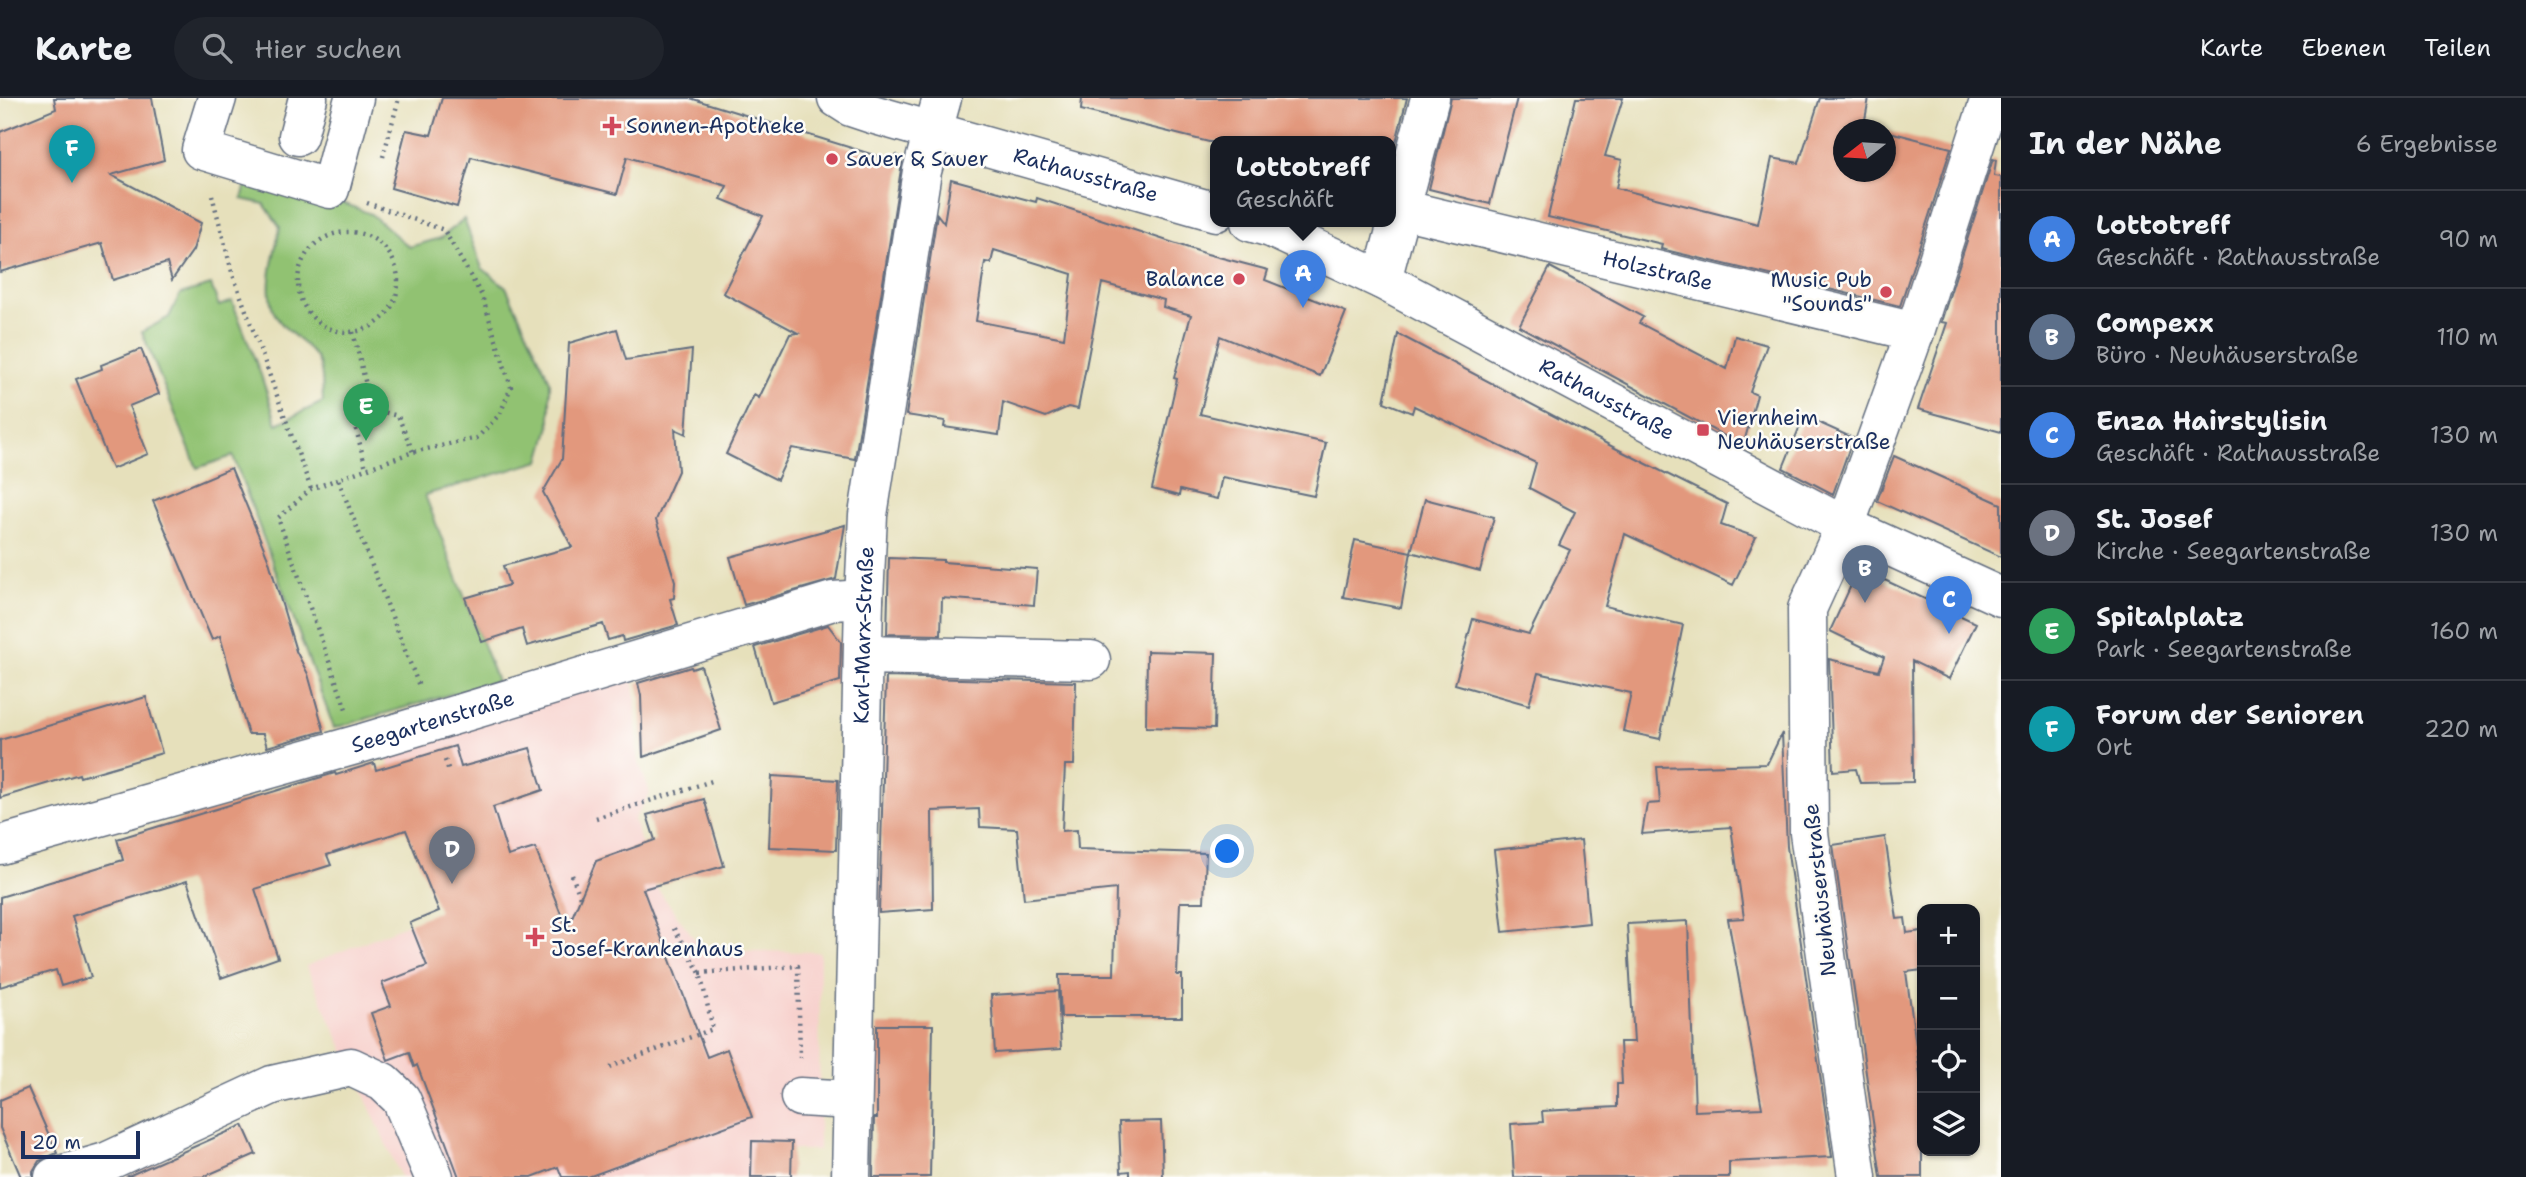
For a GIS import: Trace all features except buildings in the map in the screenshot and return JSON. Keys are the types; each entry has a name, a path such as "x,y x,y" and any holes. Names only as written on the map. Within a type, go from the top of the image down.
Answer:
{"street":[{"path":"217,98 201,150 344,194 354,98"},
{"path":"298,135 308,98"},
{"name":"Rathausstraße","path":"837,98 851,107 938,114 1210,210"},
{"path":"1382,280 1430,98"},
{"path":"1845,526 1915,332 1990,98"},
{"name":"Karl-Marx-Straße","path":"851,1177 868,515 922,171 938,114"},
{"name":"Holzstraße","path":"1401,209 1915,332"},
{"name":"Rathausstraße","path":"1267,227 1382,280 1845,526 2001,597"},
{"name":"Neuhäuserstraße","path":"1845,526 1807,609 1809,833 1857,1177"},
{"name":"Seegartenstraße","path":"0,845 359,744 833,601 864,599"},
{"path":"863,655 1091,660"},
{"path":"54,1177 106,1162 272,1085 351,1067 383,1082 401,1098 434,1177"},
{"path":"800,1097 852,1100"}],"path":[{"path":"381,165 399,98"},
{"path":"201,150 232,272 311,489"},
{"path":"370,205 374,191"},
{"path":"344,194 444,230 482,296 511,387 500,414 477,438 413,452 311,489 278,518 359,744"},
{"path":"346,232 363,234 378,242 389,255 396,270 397,287 388,310 369,327 353,332 336,331 322,325 310,314 302,301 298,285 300,269 306,255 316,243 331,235 346,232"},
{"path":"353,332 372,409"},
{"path":"372,409 398,416 413,452"},
{"path":"366,468 356,429 372,409"},
{"path":"338,479 432,721"},
{"path":"444,757 449,771"},
{"path":"596,818 715,780"},
{"path":"572,875 580,897"},
{"path":"610,1067 713,1029 700,973 673,927"},
{"path":"700,973 798,966 800,1097"}],"shaded area":[{"name":"St. Josef-Krankenhaus","path":"632,675 636,696 637,756 650,793 634,819 653,883 703,950 820,952 819,1150 792,1150 792,1142 768,1141 768,1149 752,1149 751,1177 401,1177 306,966 439,911 418,859 384,749"}],"green space":[{"path":"251,166 371,214 409,247 441,238 464,219 482,268 506,287 550,381 550,426 540,461 425,495 497,681 334,728 233,456 197,468 142,332 169,317 180,294 211,285 219,306 232,301 277,424 323,402 322,374 317,359 282,324 273,310 270,279 280,227 264,204 242,199"}],"place":[{"name":"Sonnen-Apotheke","path":"612,126"},
{"name":"Sauer & Sauer","path":"832,159"},
{"name":"Forum der Senioren","path":"72,183"},
{"name":"Balance","path":"1239,279"},
{"name":"Music Pub \"Sounds\"","path":"1886,292"},
{"name":"Lottotreff","path":"1303,308"},
{"name":"Viernheim Neuhäuserstraße","path":"1703,430"},
{"name":"Spitalplatz","path":"366,441"},
{"name":"Compexx","path":"1865,603"},
{"name":"Enza Hairstylisin","path":"1949,634"},
{"name":"St. Josef","path":"452,884"},
{"name":"St. Josef-Krankenhaus","path":"535,937"}]}
